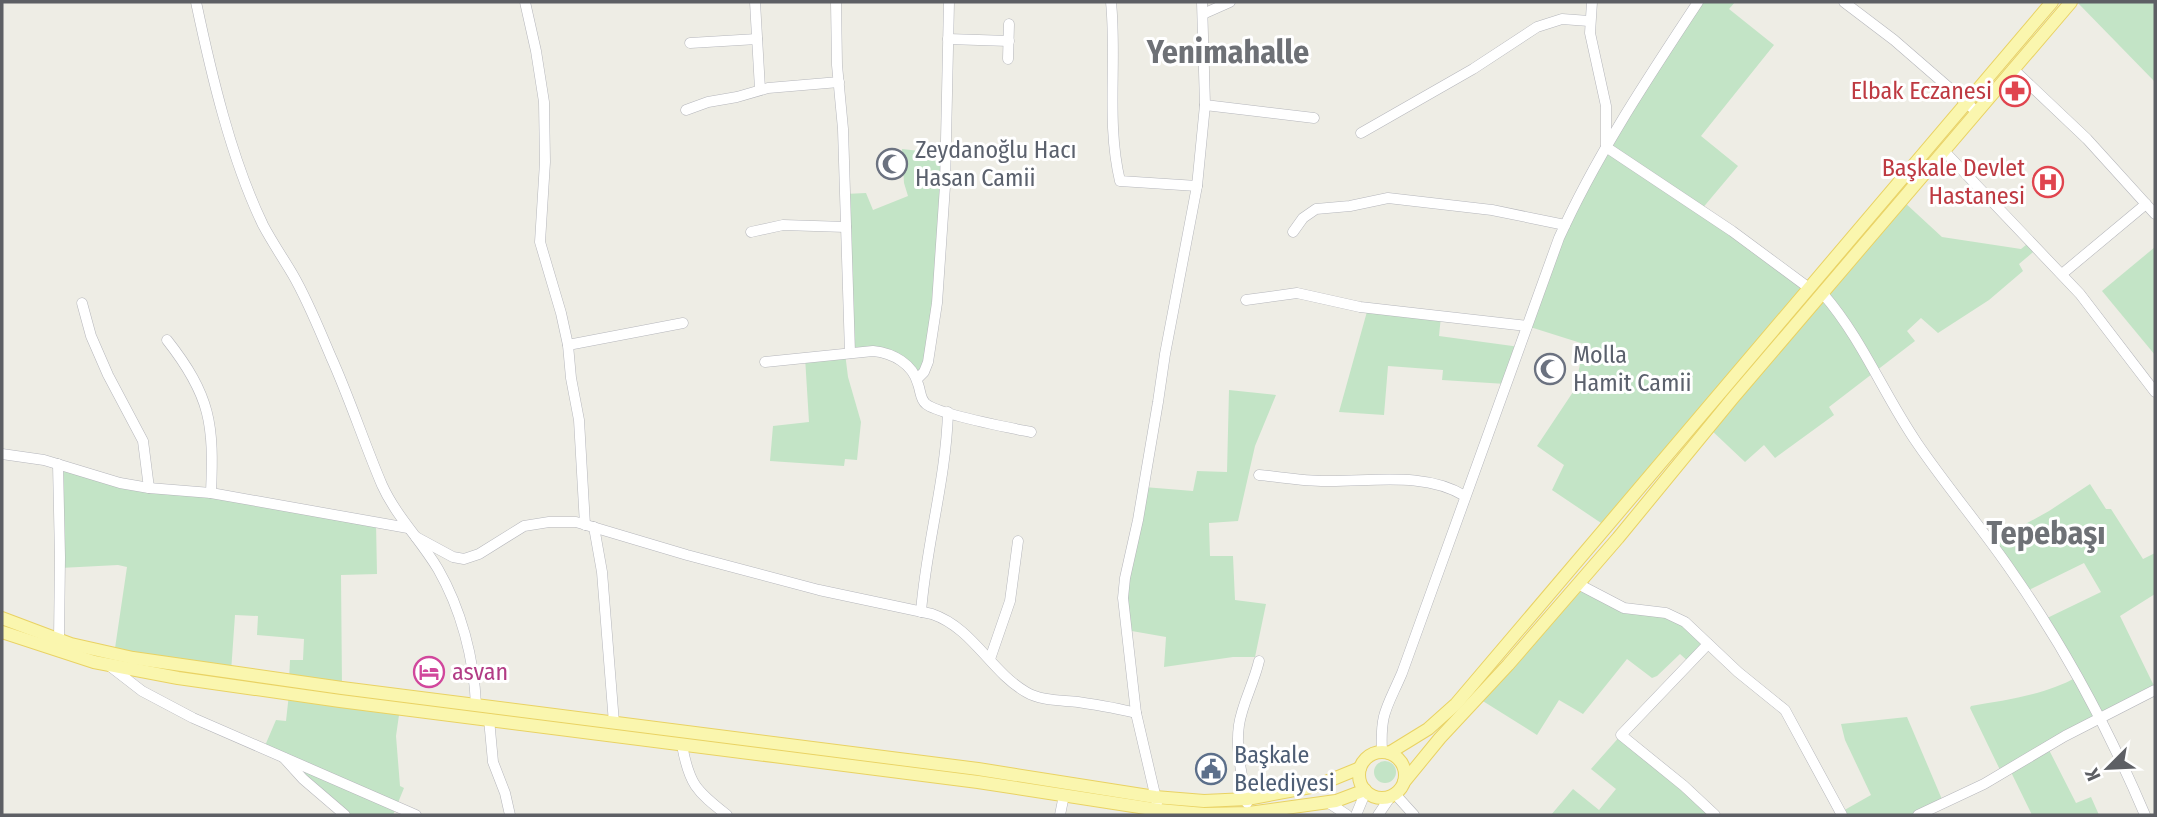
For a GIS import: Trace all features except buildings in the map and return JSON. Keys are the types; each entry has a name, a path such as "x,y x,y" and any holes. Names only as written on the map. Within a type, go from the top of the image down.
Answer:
{"main road":[{"path":"2,618 60,640 133,658 978,769 1158,807 1204,801 1247,800 1316,786 1360,768 1370,755 1386,752 1428,729 1456,704 2052,2"},
{"path":"1360,768 1359,777 1365,790 1379,798 1393,795 1440,738 1578,584 2071,2"},
{"path":"2,632 111,667 340,701 1204,814 1249,813 1329,803 1365,790"},
{"path":"1386,752 1402,763 1404,782"}],"street":[{"path":"196,2 217,89 254,204 263,225 294,277 333,360 383,486 408,528 438,568 455,608 473,667 476,705"},
{"path":"525,2 537,51 544,102 545,162 540,242 568,345 590,526 602,572 614,723"},
{"path":"755,2 760,89"},
{"path":"836,2 850,353"},
{"path":"917,379 928,362 937,303 945,186 949,2"},
{"path":"1111,2 1114,149 1120,181 1197,186"},
{"path":"1158,807 1136,713 1123,598 1164,354 1197,186 1205,105 1202,2"},
{"path":"1203,14 1230,2"},
{"path":"1592,2 1589,21 1591,45 1606,106 1606,147"},
{"path":"1386,752 1381,732 1385,705 1402,673 1565,225 1606,147 1698,2"},
{"path":"1843,2 1894,40 1978,112"},
{"path":"1361,133 1473,69 1545,23 1562,19 1589,21"},
{"path":"1008,59 1009,24"},
{"path":"690,43 757,39"},
{"path":"948,39 1009,41"},
{"path":"2012,69 2087,139 2155,214"},
{"path":"686,110 760,89 839,82"},
{"path":"1205,105 1314,118"},
{"path":"1606,147 1732,231 1809,288"},
{"path":"1945,152 2062,274 2105,324 2155,392"},
{"path":"1293,232 1303,218 1316,209 1326,206 1350,206 1388,198 1492,210 1565,225"},
{"path":"2062,274 2146,204"},
{"path":"751,232 783,225 846,228"},
{"path":"1246,300 1297,293 1360,307 1527,326"},
{"path":"1824,295 1849,326 1886,394 1919,446 2025,592 2101,717 2145,815"},
{"path":"82,303 91,335 108,375 144,441 149,488"},
{"path":"568,345 683,323"},
{"path":"167,340 194,377 205,404 213,436 211,493"},
{"path":"765,362 873,351 887,353 901,360 917,379 923,401 928,405 1031,432"},
{"path":"921,612 925,569 946,454 948,412"},
{"path":"2,454 58,464 120,483 211,493 408,528"},
{"path":"58,464 60,640"},
{"path":"1259,475 1314,481 1422,482 1447,487 1465,496"},
{"path":"416,537 453,557 464,559 479,554 524,526 562,521 590,526 818,590 948,620 1009,679 1034,696 1136,713"},
{"path":"990,659 1010,601 1018,541"},
{"path":"1578,584 1624,608 1679,617 1738,672 1785,710 1795,724 1842,815"},
{"path":"1709,644 1621,735 1676,779 1715,815"},
{"path":"1249,813 1238,757 1238,737 1242,713 1259,661"},
{"path":"111,667 161,702 416,815"},
{"path":"1918,815 1984,784 2101,717 2155,690"},
{"path":"489,719 493,762 510,815"},
{"path":"682,745 693,783 727,815"},
{"path":"283,756 303,779 345,815"},
{"path":"1356,815 1365,790"},
{"path":"1060,815 1064,795"},
{"path":"1378,815 1393,795 1414,815"},
{"path":"1329,803 1347,815"}],"green space":[{"path":"1698,2 1735,2 1729,9 1774,45 1701,136 1738,166 1701,210 1809,288 1607,527 1552,490 1564,465 1537,446 1575,389 1584,344 1527,326 1577,198"},
{"path":"2077,2 2155,2 2155,82"},
{"path":"902,149 946,154 941,244 921,376 894,356 850,353 845,194 866,193 873,210 908,196 904,183"},
{"path":"1903,201 1942,237 2021,249 2031,241 2038,248 2019,264 2023,271 1989,300 1938,333 1921,318 1907,331 1915,341 1829,407 1834,415 1775,458 1764,445 1745,462 1709,428"},
{"path":"2155,247 2155,355 2102,291"},
{"path":"1368,308 1441,316 1439,336 1520,347 1506,384 1442,380 1443,370 1388,366 1384,415 1339,412"},
{"path":"845,353 848,377 861,422 857,460 845,459 844,466 770,461 773,426 809,422 805,357"},
{"path":"1229,390 1276,395 1255,446 1238,521 1209,523 1210,556 1233,556 1235,600 1266,604 1255,657 1233,657 1164,667 1166,637 1126,630 1123,598 1144,487 1193,491 1197,471 1227,472"},
{"path":"58,464 97,476 376,522 377,574 341,575 342,688 289,680 290,660 303,660 304,639 257,635 258,616 235,615 231,672 114,655 127,567 118,565 60,568"},
{"path":"2090,484 2106,509 2111,509 2143,559 2155,553 2155,594 2120,616 2155,688 2047,746 2076,803 2091,797 2099,815 2032,815 2010,770 2002,774 1970,708 2039,693 2077,677 2043,620 2101,592 2084,563 2025,592 1991,543 2049,511"},
{"path":"1578,584 1602,598 1666,613 1708,644 1690,663 1680,654 1652,678 1627,659 1583,714 1559,700 1537,735 1478,698"},
{"path":"289,694 400,708 396,736 400,786 404,788 393,815 345,815 264,748 276,720 286,721"},
{"path":"1907,717 1944,804 1918,815 1842,815 1841,812 1871,795 1845,740 1841,724"},
{"path":"1621,735 1715,815 1551,815 1573,789 1599,810 1616,789 1591,769"},
{"path":"1381,761 1389,761 1396,768 1396,776 1389,783 1381,783 1374,776 1374,768"}],"place":[{"name":"Elbak Eczanesi","path":"2015,91"},
{"name":"Zeydanoğlu Hacı Hasan Camii","path":"892,164"},
{"name":"Başkale Devlet Hastanesi","path":"2048,182"},
{"name":"Molla Hamit Camii","path":"1550,369"},
{"name":"asvan","path":"429,672"},
{"name":"Başkale Belediyesi","path":"1211,769"}],"district":[{"name":"Yenimahalle","path":"1228,52"},
{"name":"Tepebaşı","path":"2046,533"}]}
